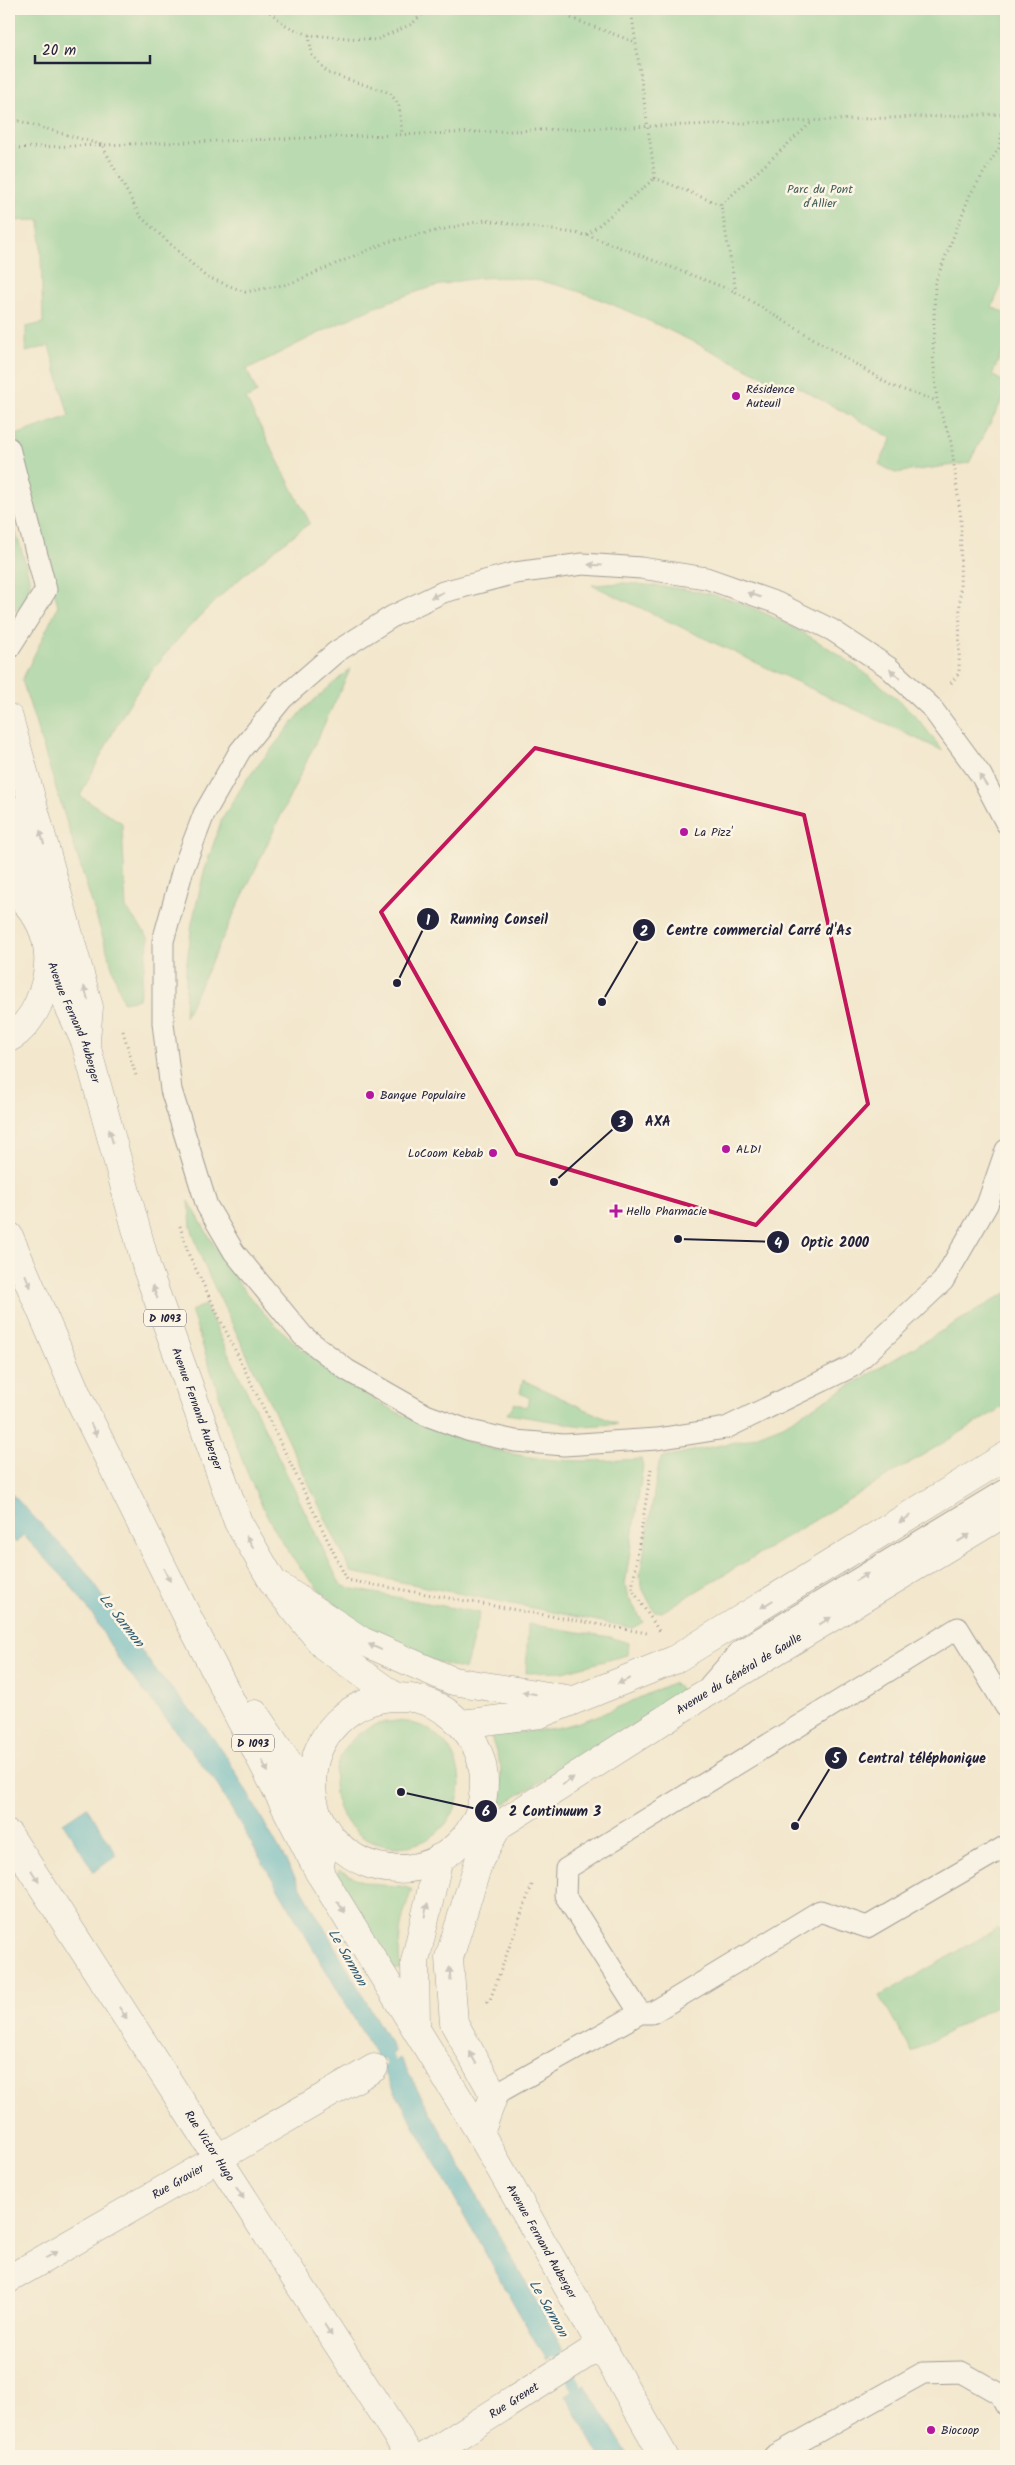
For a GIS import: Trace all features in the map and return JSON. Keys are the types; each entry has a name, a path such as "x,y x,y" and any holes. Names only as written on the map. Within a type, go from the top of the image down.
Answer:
{"main road":[{"path":"9,718 89,1007 85,1041"},
{"name":"Avenue Fernand Auberger","path":"9,809 49,955 62,992 85,1041 147,1269 238,1522 274,1584 324,1646 394,1696"},
{"path":"9,888 22,898 39,920"},
{"path":"9,1038 34,1014 46,985 49,955"},
{"name":"Avenue Fernand Auberger","path":"9,1236 79,1399 186,1614 319,1872 480,2133 664,2456"},
{"path":"462,1724 540,1714 577,1701 674,1660 1006,1456"},
{"name":"Avenue du Général de Gaulle","path":"485,1827 1006,1512"},
{"path":"274,1584 362,1641 453,1681 577,1701"},
{"name":"Avenue Fernand Auberger","path":"186,1614 313,1800"},
{"path":"480,2133 494,2095 454,2023 449,1958 479,1861 485,1827 482,1802 484,1774 477,1748 462,1724 442,1708 420,1699 394,1696 365,1702 340,1719 322,1742 312,1770 313,1800 326,1830 343,1849 365,1862 390,1868 416,1867 439,1858 485,1827"},
{"path":"319,1872 326,1830"},
{"name":"Rue Victor Hugo","path":"9,1835 410,2456"},
{"path":"416,2028 415,1962 439,1858"},
{"name":"Rue Gravier","path":"9,2279 374,2068"},
{"name":"Rue Grenet","path":"426,2456 601,2345"}],"lane":[{"path":"9,448 46,590 9,648"},
{"path":"1006,823 981,775 930,708 888,667 832,630 777,604 706,578 641,568 583,564 515,573 443,592 393,616 336,652 283,698 240,751 204,814 183,869 163,941 163,1023 171,1090 207,1206 234,1252 269,1297 304,1336 347,1370 384,1392 435,1418 470,1431 515,1441 564,1445 656,1439 726,1428 853,1366 943,1281 997,1202 1006,1150"},
{"path":"698,1698 741,1650 1006,1489"},
{"path":"640,2013 565,1895 566,1869 958,1628 1006,1707"},
{"path":"494,2095 640,2013 652,2013 820,1911 867,1927 1006,1846"},
{"path":"774,2456 923,2373 961,2372 1000,2394 1006,2405"}],"path":[{"path":"266,9 287,26 309,35 376,40 412,24 427,9"},
{"path":"570,9 570,18 636,42"},
{"path":"631,9 655,178"},
{"path":"309,35 312,55 328,73 390,93 399,105 402,134"},
{"path":"9,148 1006,114 999,148 970,195 935,283 933,354 937,401 951,442 961,518 959,672 930,708"},
{"path":"9,118 102,145 140,216 205,276 245,292 289,284 387,242 485,220 587,235 736,292 892,386 937,401"},
{"path":"721,205 814,121"},
{"path":"655,178 721,205"},
{"path":"587,235 655,178"},
{"path":"721,205 736,292"},
{"path":"656,1439 632,1589 662,1635"}],"highlighted area":[{"path":"535,748 804,815 868,1104 756,1225 517,1154 381,912"}],"green space":[{"name":"Parc du Pont d'Allier","path":"9,9 1006,9 1006,275 992,307 1006,314 1006,344 992,375 1006,383 1006,393 969,463 895,473 879,464 892,438 790,383 786,388 660,326 583,293 558,285 506,277 478,278 449,283 397,299 346,320 247,369 257,393 246,399 310,523 233,585 186,630 164,655 126,709 80,796 122,823 126,908 149,938 139,999 123,1002 22,680 58,606 16,435 69,416 49,346 26,352 26,327 43,323 40,220 9,221"},
{"path":"9,510 30,585 25,602 12,612 9,601"},
{"path":"624,583 686,589 710,594 770,615 842,657 885,689 915,716 943,751 592,585"},
{"path":"351,668 185,1017 186,969 192,923 204,872 221,821 246,780 304,709"},
{"path":"189,1201 223,1260 247,1294 275,1324 305,1351 337,1376 372,1398 408,1418 446,1434 485,1447 524,1456 568,1461 641,1459 643,1466 625,1585 628,1597 643,1622 633,1628 351,1572 203,1263 191,1227"},
{"path":"1006,1293 1006,1405 662,1612 654,1611 641,1586 640,1576 659,1463 663,1457 745,1440 783,1425"},
{"path":"205,1305 340,1584 348,1588 480,1613 465,1670 400,1647 349,1616 309,1578 277,1534 252,1484 231,1430 191,1311"},
{"path":"523,1380 617,1424 582,1426 507,1414 515,1403 526,1407 530,1398 520,1393"},
{"path":"528,1624 610,1637 628,1643 627,1655 563,1672 526,1673"},
{"path":"672,1683 680,1688 681,1693 679,1697 504,1804 500,1802 501,1767 491,1737 495,1734 566,1726 612,1710"},
{"path":"397,1721 421,1726 441,1740 455,1760 460,1784 455,1808 441,1828 421,1842 397,1847 373,1842 353,1828 339,1808 334,1784 339,1760 353,1740 373,1726"},
{"path":"339,1870 373,1884 398,1886 412,1890 401,1929 399,1948 400,1969 389,1970 335,1877"},
{"path":"998,1928 1006,1941 1006,2000 912,2052 880,1996"}],"water":[{"path":"9,1491 83,1568 153,1667 205,1727 228,1759 395,2052 379,2061 215,1781 119,1660 93,1616 68,1582 23,1535 16,1543 9,1535"},
{"path":"87,1807 117,1855 94,1872 63,1823"},
{"path":"400,2058 563,2349 546,2360 382,2068"},
{"path":"585,2384 629,2456 600,2456 566,2396"}],"waterway":[{"name":"Le Sarmon","path":"380,2043 398,2075"},
{"name":"Le Sarmon","path":"550,2341 584,2400"}],"place":[{"name":"Résidence Auteuil","path":"736,396"},
{"name":"La Pizz'","path":"684,832"},
{"name":"Running Conseil","path":"397,983"},
{"name":"Centre commercial Carré d'As","path":"602,1002"},
{"name":"Banque Populaire","path":"370,1095"},
{"name":"ALDI","path":"726,1149"},
{"name":"LoCoom Kebab","path":"493,1153"},
{"name":"AXA","path":"554,1182"},
{"name":"Hello Pharmacie","path":"616,1211"},
{"name":"Optic 2000","path":"678,1239"},
{"name":"2 Continuum 3","path":"401,1792"},
{"name":"Central téléphonique","path":"795,1826"},
{"name":"Biocoop","path":"931,2430"}]}
